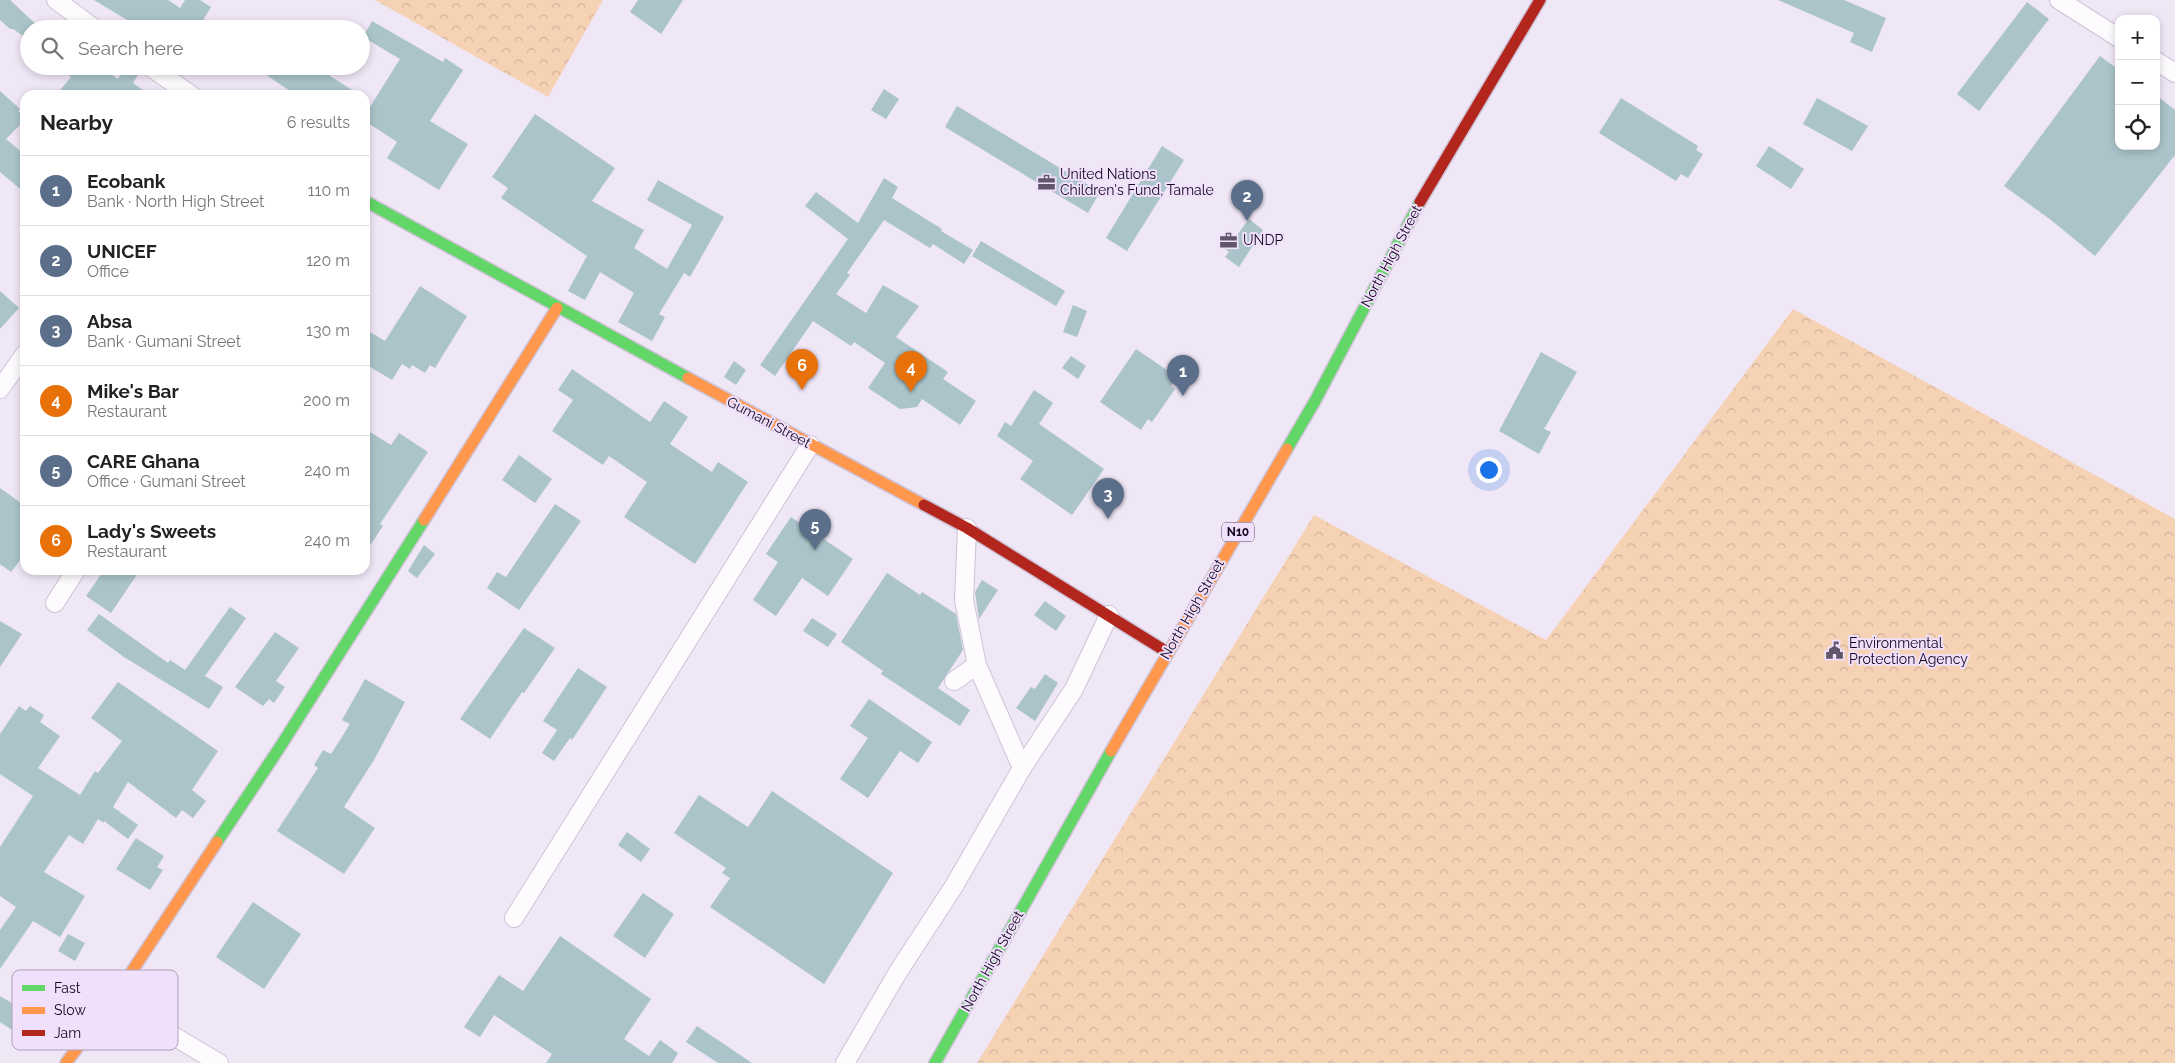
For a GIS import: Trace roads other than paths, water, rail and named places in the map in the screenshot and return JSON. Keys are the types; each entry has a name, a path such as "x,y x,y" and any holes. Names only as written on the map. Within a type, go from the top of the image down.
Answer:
{"main road":[{"name":"North High Street","path":"935,1063 1167,652 1315,401 1408,222 1540,0"},
{"name":"Gumani Street","path":"370,204 557,308 967,528 1167,652"},
{"path":"133,970 280,748 557,308"},
{"path":"66,1063 76,1050"}],"street":[{"path":"56,0 83,20"},
{"path":"2059,0 2115,35"},
{"path":"2160,64 2175,73"},
{"path":"163,75 184,90"},
{"path":"1,384 20,360"},
{"path":"514,918 810,445"},
{"path":"967,528 964,600 977,664 1022,768"},
{"path":"55,603 73,575"},
{"path":"845,1063 898,972 954,886 1022,768 1074,689 1109,616"},
{"path":"954,681 977,664"},
{"path":"178,1039 219,1063"}],"place":[{"name":"United Nations Children's Fund, Tamale","path":"1046,182"},
{"name":"UNICEF","path":"1247,221"},
{"name":"UNDP","path":"1229,240"},
{"name":"Lady's Sweets","path":"802,390"},
{"name":"Mike's Bar","path":"911,392"},
{"name":"Ecobank","path":"1183,396"},
{"name":"Absa","path":"1108,519"},
{"name":"CARE Ghana","path":"815,550"},
{"name":"Environmental Protection Agency","path":"1835,651"}]}
